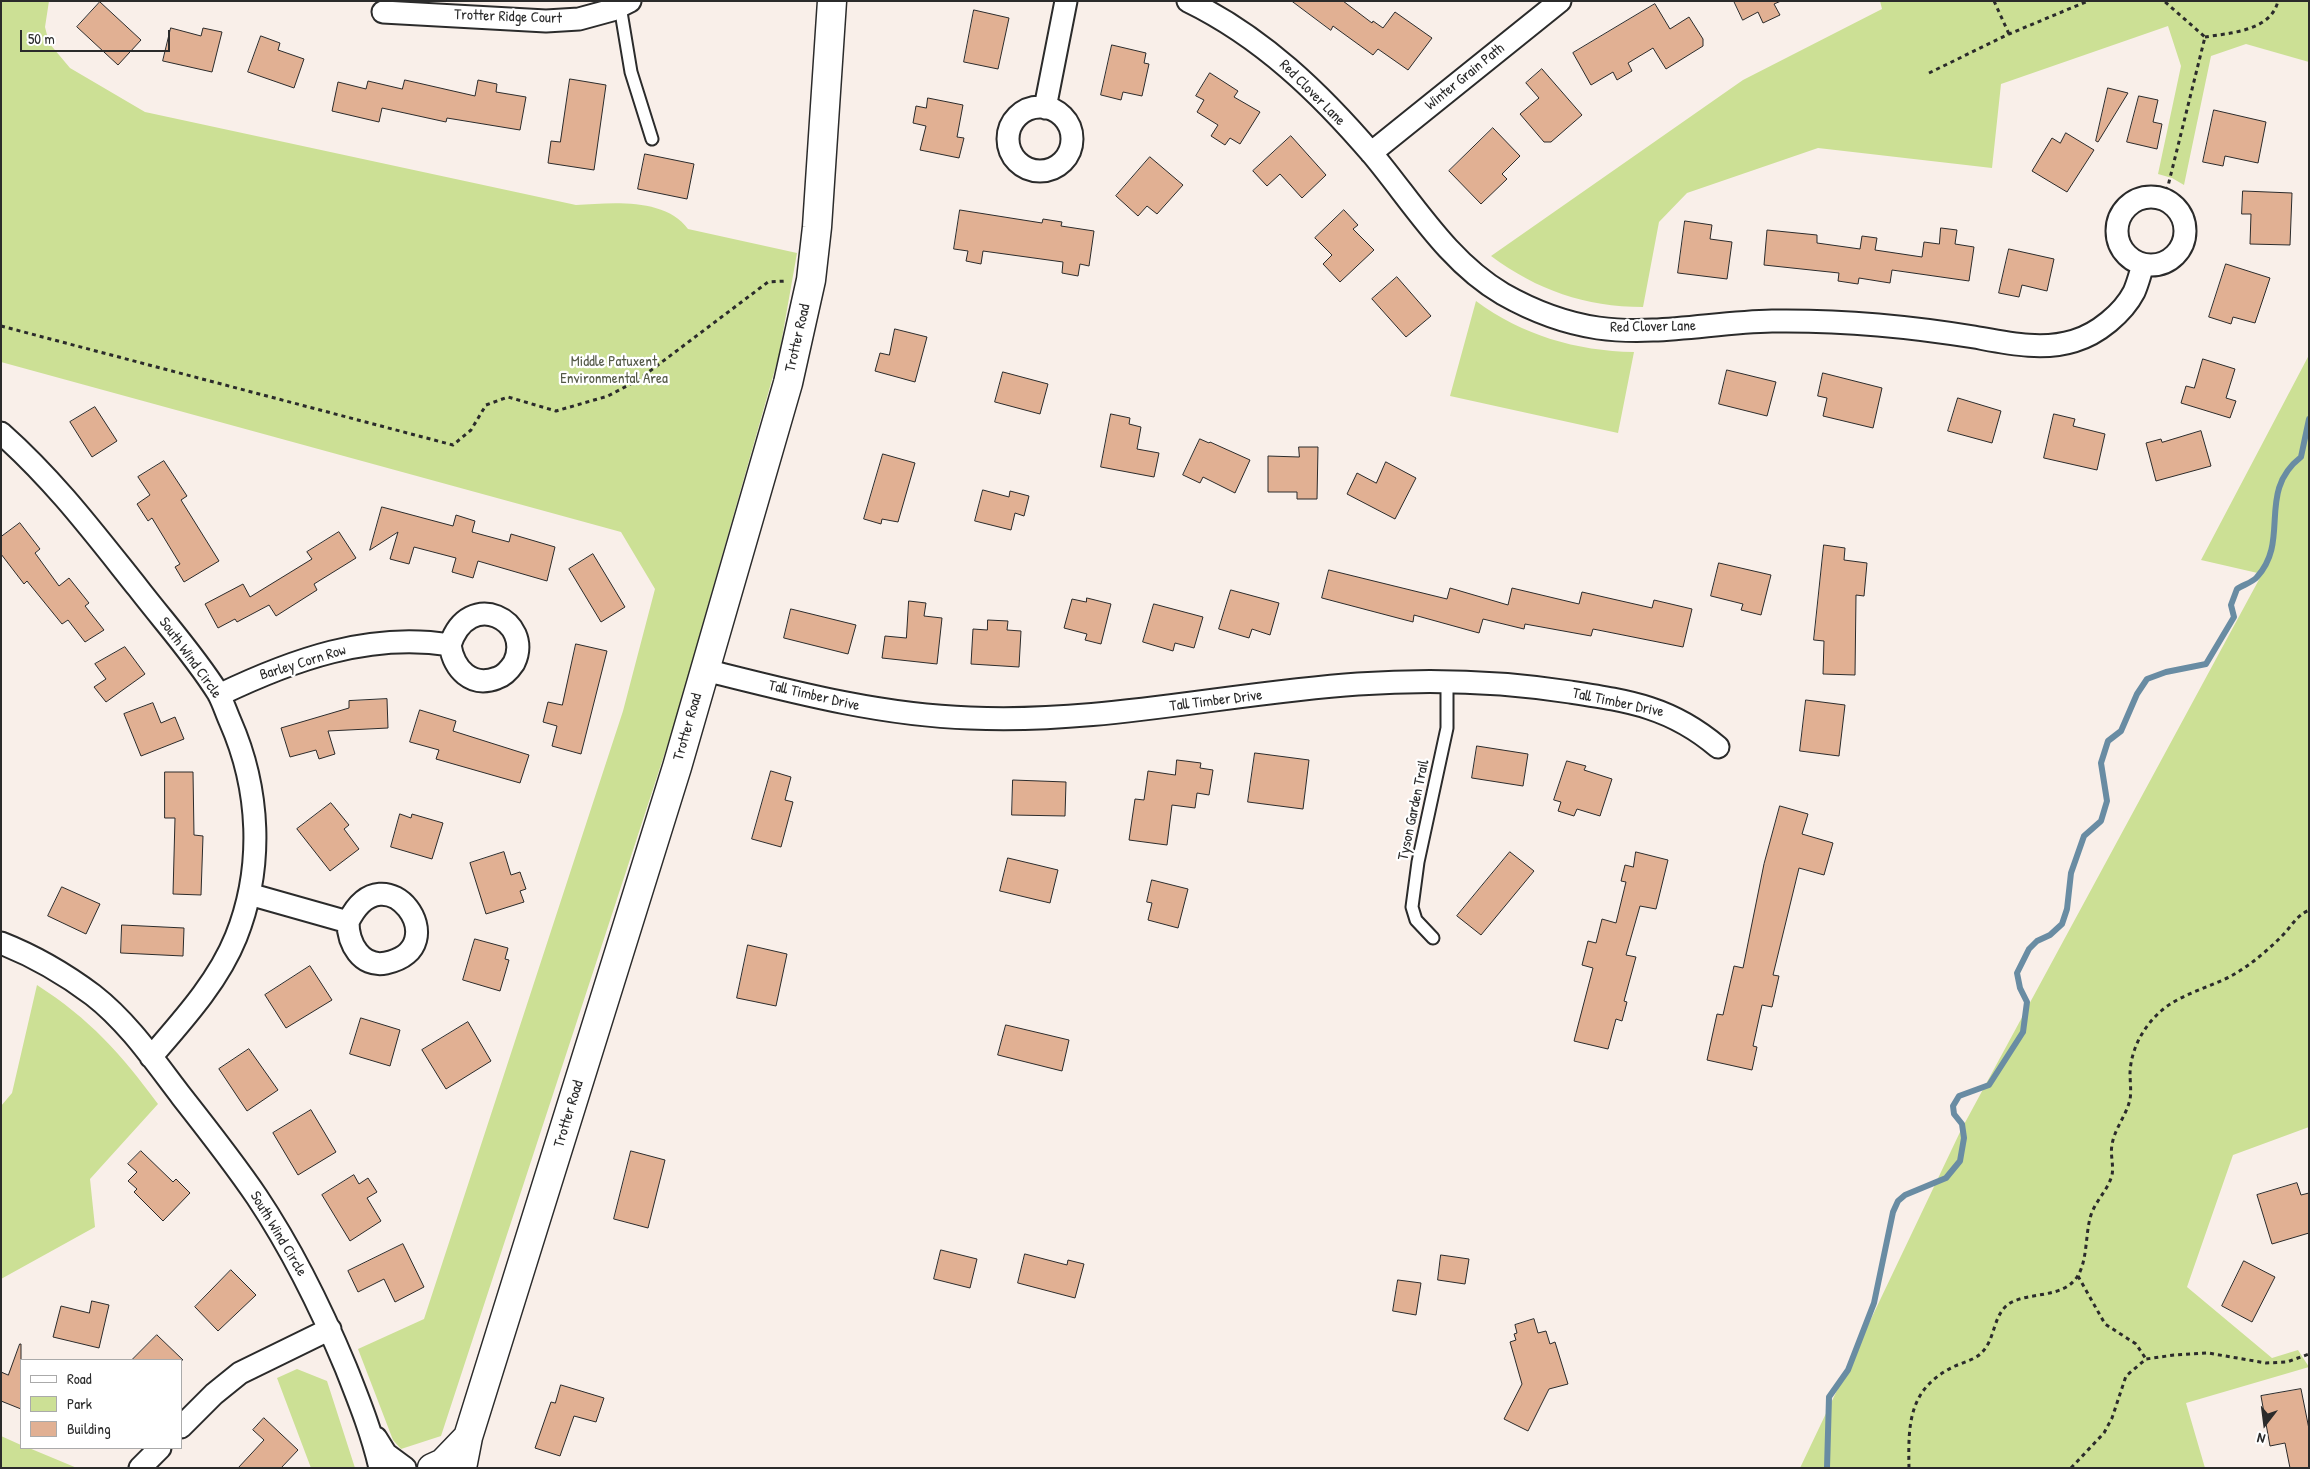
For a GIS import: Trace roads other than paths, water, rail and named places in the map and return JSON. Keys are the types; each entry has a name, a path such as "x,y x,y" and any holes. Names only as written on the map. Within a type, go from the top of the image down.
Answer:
{"street":[{"name":"Trotter Road","path":"462,1468 468,1437 705,670 788,383 811,280 822,174 832,1"},
{"path":"1045,108 1066,1"},
{"name":"Red Clover Lane","path":"1188,1 1237,28 1270,52 1308,84 1371,153 1444,243 1471,271 1501,292 1533,310 1563,321 1626,331 1770,321 1866,323 1924,329 2011,344 2048,346 2076,341 2101,328 2122,309 2134,292 2143,265"},
{"name":"Winter Grain Path","path":"1371,153 1560,1"},
{"name":"Trotter Ridge Court","path":"383,12 546,21 579,18 625,4"},
{"path":"2146,197 2162,198 2181,213 2186,230 2182,247 2172,259 2158,266 2143,265 2132,260 2123,251 2117,238 2117,224 2123,211 2133,202 2146,197"},
{"name":"South Wind Circle","path":"1,433 58,488 188,651 219,695 247,765 256,844 250,894 236,938 217,972 188,1015 151,1057"},
{"name":"Barley Corn Row","path":"219,695 266,672 334,650 390,641 426,641 450,644"},
{"name":"Tall Timber Drive","path":"705,670 811,697 862,707 971,718 1090,716 1356,684 1447,681 1497,683 1554,690 1649,707 1671,715 1697,729 1718,747"},
{"path":"250,894 348,922"},
{"name":"South Wind Circle","path":"1,943 28,954 94,996 118,1018 151,1057 257,1197 306,1279 330,1329 371,1432 380,1468"},
{"path":"182,1426 214,1394 240,1373 330,1329"},
{"name":"South Wind Circle","path":"371,1432 386,1454 404,1468"},
{"name":"Trotter Road","path":"432,1468 443,1463 468,1437"},
{"path":"140,1468 159,1449"}],"lane":[{"path":"625,4 631,72 652,139"},
{"name":"Tyson Garden Trail","path":"1433,938 1416,920 1412,907 1418,862 1447,728 1447,681"}],"waterway":[{"path":"1827,1468 1829,1397 1848,1370 1874,1303 1893,1212 1898,1201 1905,1195 1946,1178 1960,1161 1964,1138 1962,1124 1954,1114 1953,1106 1959,1096 1989,1085 2023,1032 2027,1002 2020,988 2017,973 2029,949 2037,941 2050,935 2062,924 2067,909 2071,873 2084,836 2101,821 2107,801 2101,763 2108,741 2121,731 2137,694 2147,679 2166,672 2206,664 2234,617 2231,605 2237,589 2255,579 2267,563 2272,548 2276,501 2280,485 2288,471 2301,457 2309,419"}],"park label":[{"name":"Middle Patuxent Environmental Area","path":"614,370"}]}
